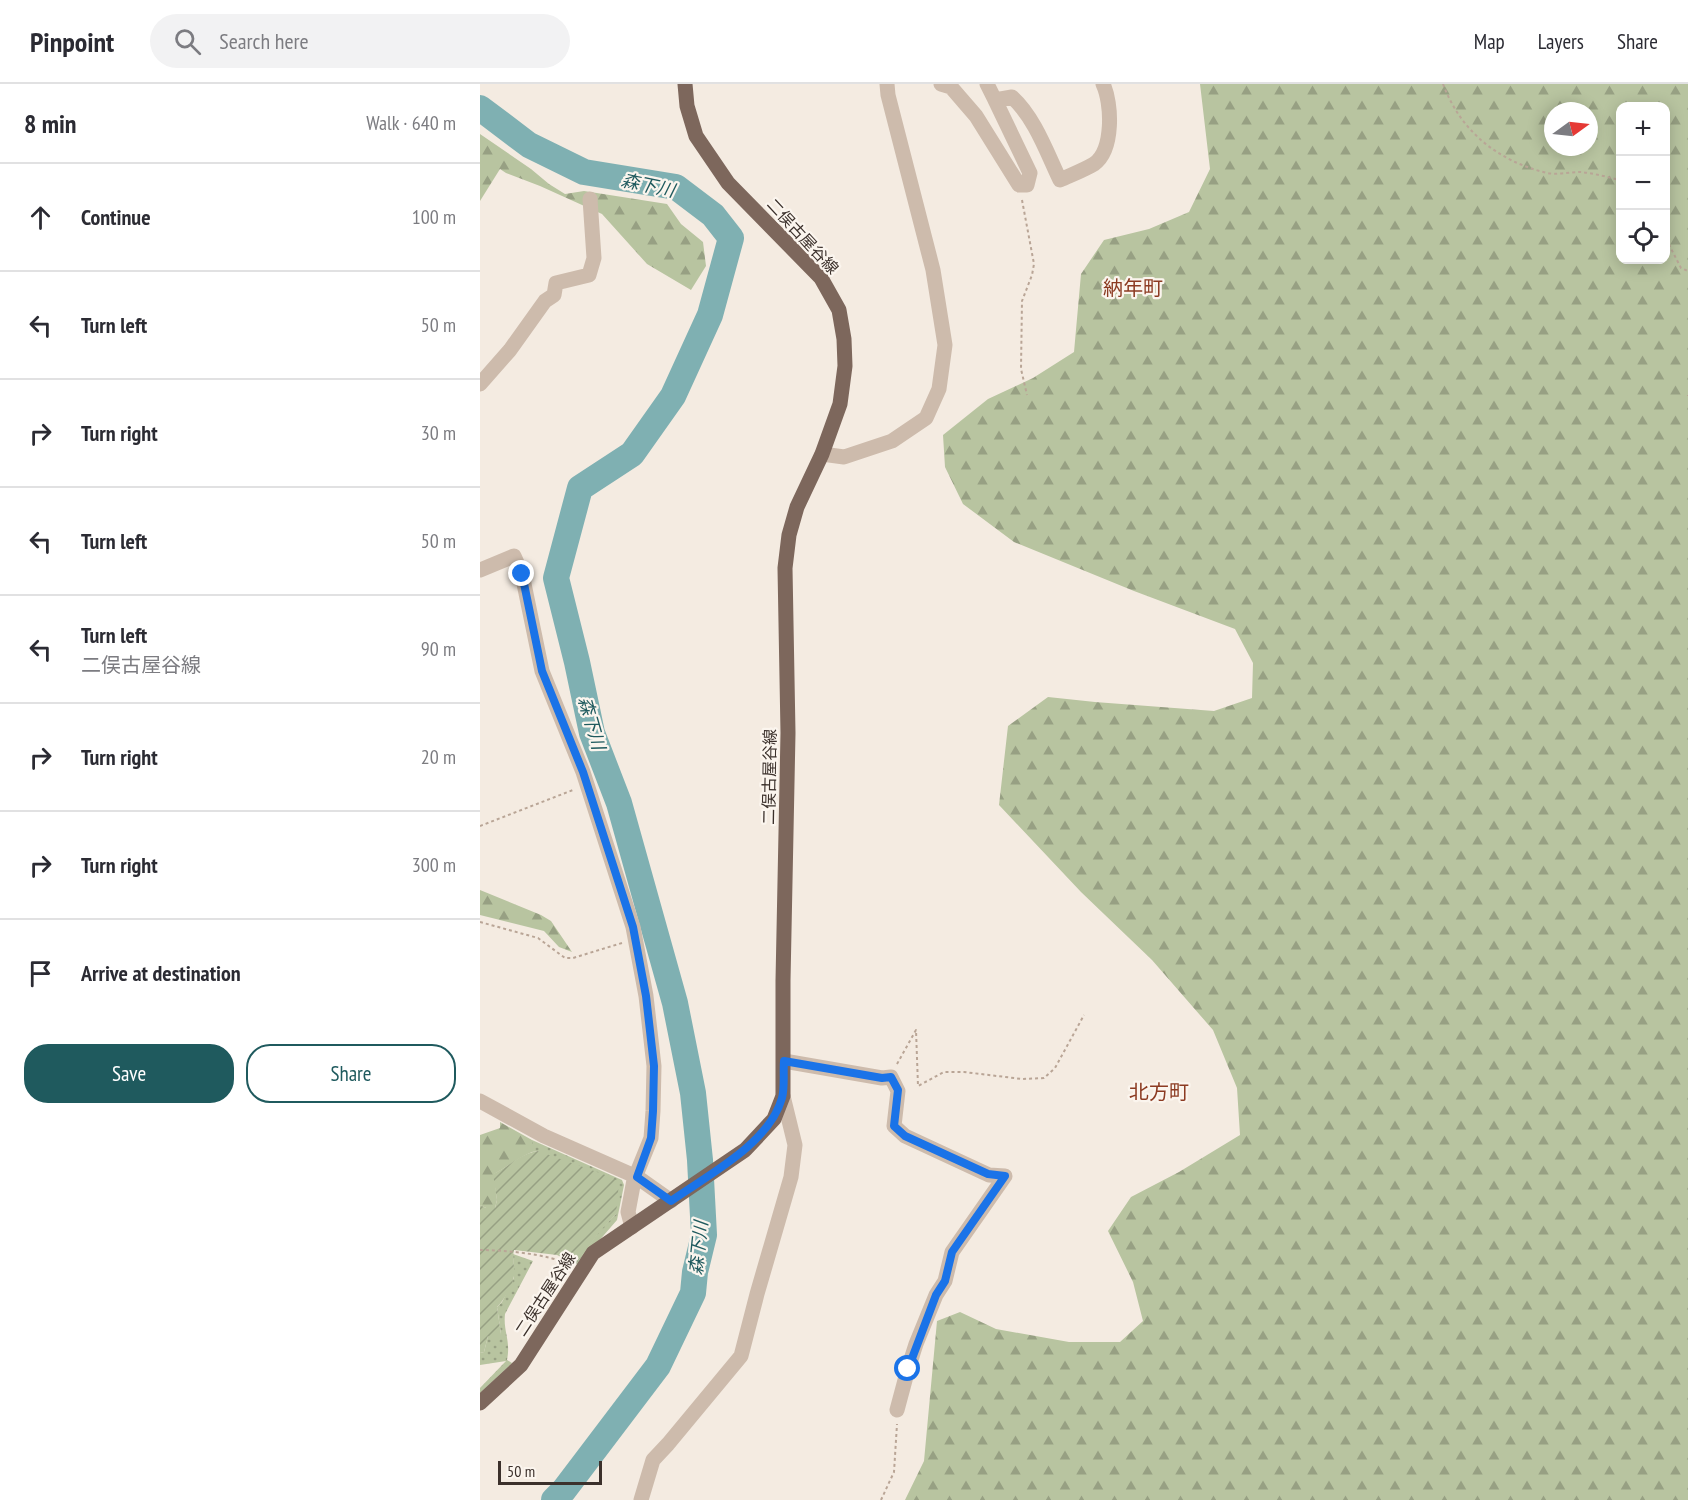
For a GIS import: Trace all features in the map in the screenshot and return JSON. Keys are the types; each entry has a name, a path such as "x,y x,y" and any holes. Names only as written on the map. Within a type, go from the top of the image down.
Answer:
{"main road":[{"name":"二俣古屋谷線","path":"480,1403 521,1365 593,1253 745,1150 774,1119 783,1096 788,733 785,568 789,535 797,507 822,454 840,404 846,366 844,339 839,310 821,278 729,183 696,136 687,106 685,84"}],"street":[{"path":"822,454 844,457 892,441 926,418 939,389 945,345 933,270 887,84"},
{"path":"941,84 951,87 976,116 1019,185 1027,185 1030,173 987,84"},
{"path":"995,100 1012,97 1021,105 1060,180 1095,163 1102,154 1110,123 1108,94 1103,84"},
{"path":"480,384 487,379 510,350 545,301 554,295 556,283 589,275 594,258 590,199"},
{"path":"480,570 514,556 522,574 542,671 587,784 633,927 646,996 654,1066 651,1138 634,1180 628,1212 632,1227"},
{"path":"784,1061 882,1078 891,1077 898,1090 894,1126 905,1136 988,1174 1005,1176 952,1252 945,1281 936,1295 914,1352 897,1410"},
{"path":"641,1500 653,1460 741,1356 791,1177 795,1145 783,1096"},
{"path":"480,1101 544,1136 637,1177 671,1201"}],"path":[{"path":"1443,84 1449,100 1470,131 1503,157 1549,173 1580,172 1616,179"},
{"path":"1019,185 1034,264 1022,301 1021,369 1027,394"},
{"path":"1670,248 1681,268 1688,271"},
{"path":"480,826 587,784"},
{"path":"480,922 537,938 565,958 573,958 635,939"},
{"path":"891,1077 916,1030 918,1086 944,1072 1022,1079 1044,1078 1055,1068 1084,1015"},
{"path":"480,1250 498,1250 559,1260 581,1271"},
{"path":"881,1500 894,1472 897,1410"}],"green space":[{"path":"1200,84 1688,84 1688,1500 905,1500 924,1461 937,1321 960,1312 996,1329 1069,1342 1120,1342 1143,1321 1133,1282 1108,1231 1131,1197 1179,1172 1240,1135 1237,1088 1213,1030 1152,960 1081,892 999,805 1008,726 1048,697 1214,711 1252,698 1253,663 1235,629 1014,542 963,504 945,467 943,435 988,399 1033,378 1074,352 1081,274 1104,240 1149,229 1189,212 1210,169"},
{"path":"480,134 565,194 584,191 667,204 681,224 703,242 706,266 691,290 647,264 602,214 500,169 480,201"},
{"path":"480,890 551,921 572,952 559,947 544,931 480,915"},
{"path":"500,1122 532,1140 532,1152 494,1174 497,1200 495,1208 486,1208 480,1205 480,1135 500,1128"},
{"path":"532,1140 622,1180 624,1185 617,1220 578,1265 576,1264 600,1230 616,1214 538,1151 532,1152"},
{"path":"538,1151 611,1177 619,1182 616,1214 600,1231 576,1264 557,1255 514,1250 513,1280 508,1292 497,1307 501,1334 496,1340 488,1336 484,1352 480,1353 480,1205 495,1208 497,1200 493,1174 526,1154"},
{"path":"513,1254 533,1261 505,1314 507,1360 512,1363 480,1393 480,1388 506,1361 480,1365 480,1353 484,1352 488,1336 501,1334 497,1307 514,1278"}],"waterway":[{"name":"森下川","path":"480,108 529,145 584,172 676,187 713,215 731,238 710,315 673,396 632,454 580,488 556,578 592,733 619,803 675,1003 693,1093 700,1160 704,1235 695,1272 693,1293 658,1366 554,1500"}],"district":[{"name":"納年町","path":"1133,288"},
{"name":"北方町","path":"1159,1092"}],"route":[{"path":"522,574 542,671 583,772 633,927 646,996 654,1066 651,1138 637,1177 671,1201 745,1150 774,1119 783,1096 784,1061 882,1078 891,1077 898,1090 894,1126 905,1136 988,1174 1005,1176 952,1252 945,1281 936,1295 908,1369"}]}
